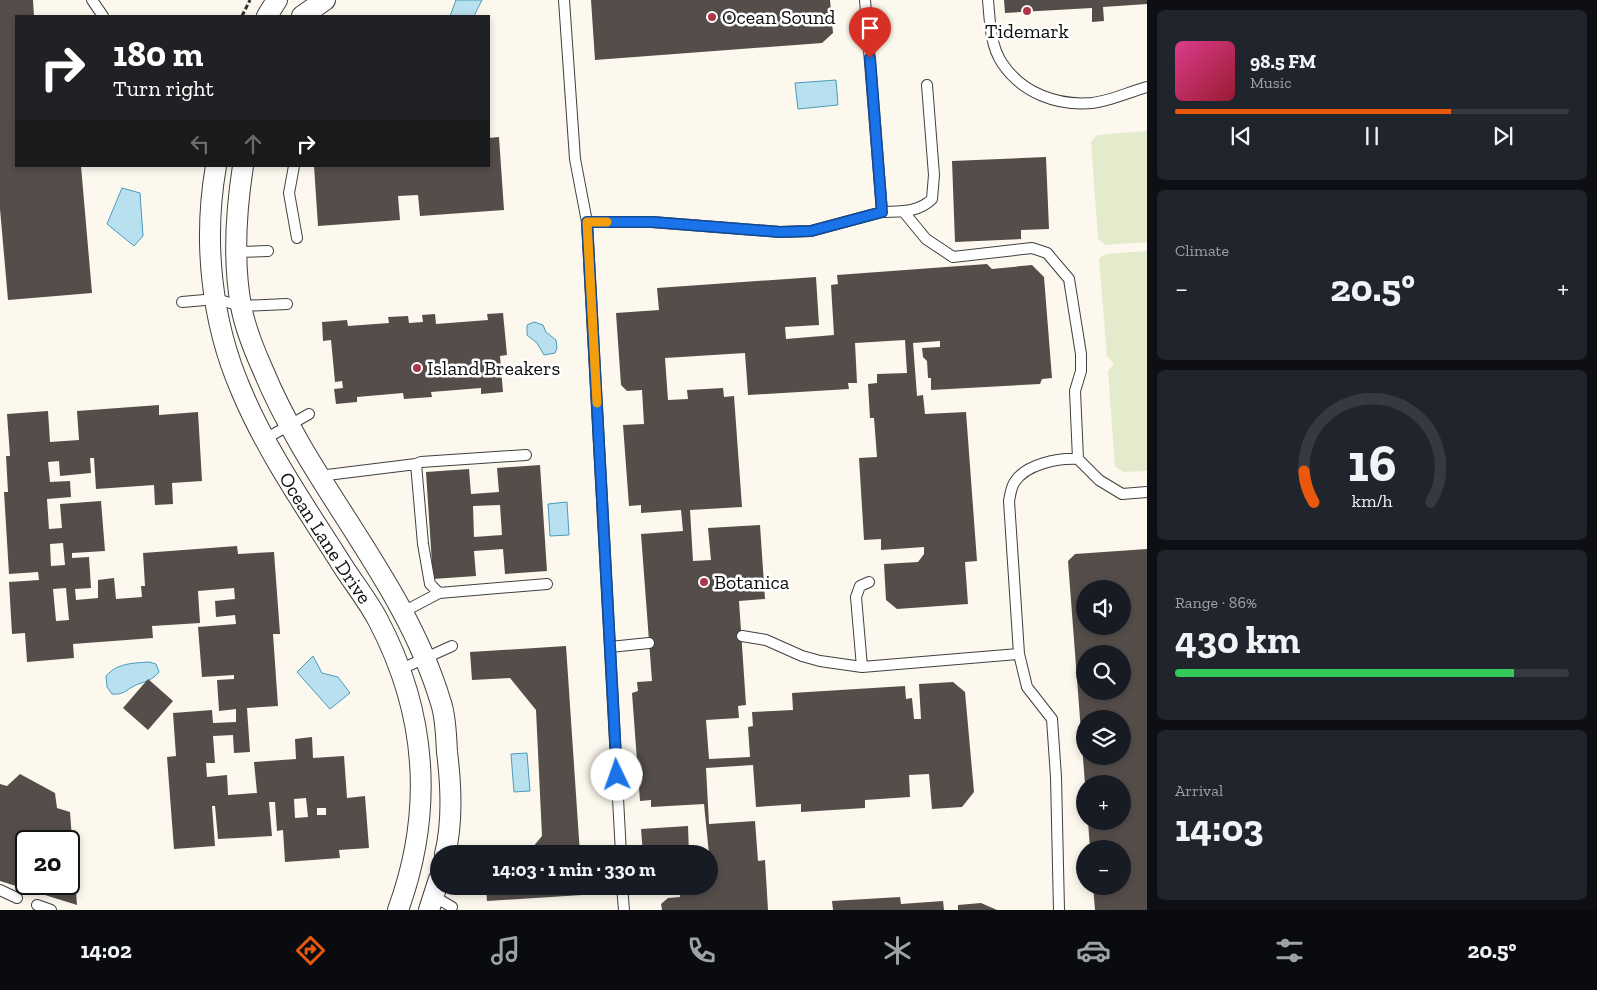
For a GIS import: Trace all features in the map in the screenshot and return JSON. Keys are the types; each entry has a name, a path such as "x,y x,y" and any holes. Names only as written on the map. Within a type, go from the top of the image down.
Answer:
{"street":[{"path":"268,15 277,0"},
{"path":"304,15 324,6"},
{"name":"Ocean Lane Drive","path":"216,167 210,235 210,269 228,356 241,390 265,439 306,509 378,620 399,670 413,712 420,750 422,796 418,839 408,884 398,910"},
{"name":"Ocean Lane Drive","path":"243,167 239,191 237,252 241,306 254,347 288,426 403,612 426,657 442,706 451,782 446,845"}],"lane":[{"path":"92,0 102,15"},
{"path":"564,0 575,159 587,222 621,845"},
{"path":"865,0 882,212"},
{"path":"988,0 991,32 1002,62 1020,84 1038,95 1064,104 1094,103 1147,87"},
{"path":"587,222 652,222 780,232 811,231 882,212 903,211 924,206 932,199 934,189 927,85"},
{"path":"294,167 289,193 297,238"},
{"path":"903,211 926,238 953,257 1032,248 1047,253 1070,279 1081,354 1081,371 1075,391 1078,459 1098,480 1122,494 1147,492"},
{"path":"237,252 268,251"},
{"path":"182,302 216,299 241,306 287,304"},
{"path":"265,439 309,414"},
{"path":"319,476 421,462 526,455"},
{"path":"1059,910 1056,777 1052,719 1027,687 1020,654 1009,501 1014,483 1023,473 1043,464 1064,458 1078,459"},
{"path":"416,464 423,544 430,584 439,593"},
{"path":"862,667 856,597 860,586 869,582"},
{"path":"403,612 439,593 546,584"},
{"path":"742,636 766,640 802,656 820,661 862,667 1020,654"},
{"path":"610,646 649,644"},
{"path":"399,670 452,646"},
{"path":"617,775 638,774"},
{"path":"0,890 18,898"},
{"path":"434,895 452,906"},
{"path":"623,895 624,910"},
{"path":"37,905 51,910"}],"path":[{"path":"242,15 250,0"}],"green space":[{"path":"1147,131 1147,242 1105,245 1098,239 1091,142 1097,135"},
{"path":"1147,251 1147,471 1124,472 1115,467 1108,371 1114,363 1107,356 1099,259 1106,254"}],"water":[{"path":"456,0 482,0 474,15 450,15"},
{"path":"836,80 838,105 798,109 795,83"},
{"path":"122,188 140,193 143,236 134,246 107,224"},
{"path":"534,322 543,325 546,332 556,340 557,348 555,353 544,355 537,343 527,335 527,325"},
{"path":"567,502 569,535 550,536 548,504"},
{"path":"313,656 322,673 338,677 350,693 330,709 297,672"},
{"path":"149,662 156,664 159,672 156,675 150,680 124,692 112,694 107,687 106,676 110,672 126,664"},
{"path":"527,753 530,791 514,792 511,754"}],"building":[{"path":"0,0 33,0 34,15 15,15 15,167 81,167 92,293 8,300 0,209"},
{"name":"Ocean Sound","path":"591,0 830,0 833,33 822,43 595,60"},
{"name":"Tidemark","path":"1004,0 1147,0 1147,4 1103,7 1104,21 1092,22 1092,8 1005,13"},
{"path":"499,137 504,210 420,216 418,195 398,196 400,220 318,226 314,167 490,167 490,138"},
{"path":"1046,157 1049,229 1021,230 1021,239 955,242 952,161"},
{"name":"Botanica","path":"987,264 992,269 1032,265 1044,277 1052,378 1042,379 1040,384 931,390 931,378 928,378 927,361 923,357 922,348 940,347 940,341 913,343 917,396 923,395 925,414 966,412 977,561 965,562 968,604 897,609 886,600 884,564 918,562 924,554 924,547 881,550 881,539 864,540 859,458 877,457 874,418 870,418 868,384 877,383 877,374 907,373 905,340 855,343 857,383 848,383 849,389 748,395 745,353 665,358 668,400 688,399 687,390 723,388 724,397 734,396 742,507 690,510 693,561 711,560 708,528 760,525 765,599 739,601 746,705 738,706 739,718 706,720 709,759 750,757 748,727 753,726 752,712 793,710 792,693 905,686 906,699 912,698 914,719 921,719 919,684 953,682 965,692 974,792 962,807 932,809 929,774 909,775 910,797 865,800 865,808 801,812 801,804 756,807 753,765 706,768 709,824 755,821 758,861 765,860 768,910 662,910 661,904 668,898 680,897 680,895 718,895 718,845 708,845 704,804 651,807 651,800 640,801 632,693 638,691 637,682 652,681 641,534 683,531 681,510 641,513 641,505 629,506 623,425 644,424 642,390 627,391 621,385 616,313 659,310 657,288 816,277 819,325 785,327 786,339 834,335 831,285 838,284 837,275"},
{"name":"Island Breakers","path":"503,313 507,355 500,356 503,392 481,394 481,388 431,392 432,397 404,399 403,393 357,397 357,402 336,404 334,389 343,388 342,381 335,382 331,340 323,341 322,322 347,320 348,326 389,323 388,317 408,316 409,323 423,322 422,315 435,314 436,324 488,320 487,314"},
{"path":"159,405 159,415 198,412 202,481 172,483 173,504 155,505 154,485 96,489 94,458 90,458 91,473 60,476 59,461 48,462 50,482 70,481 71,497 47,499 49,529 62,528 60,504 101,501 105,551 72,553 72,558 89,557 91,588 75,589 76,600 98,598 98,580 114,578 116,599 142,597 141,586 145,586 143,553 237,546 238,554 274,552 280,634 273,634 278,706 247,708 250,752 234,753 233,735 213,736 215,763 206,763 207,777 227,775 228,795 257,793 254,762 296,759 295,739 312,737 313,758 344,756 347,798 365,796 369,848 339,850 340,858 285,862 283,830 277,831 275,802 269,802 272,836 218,839 215,806 212,806 215,846 174,849 167,757 176,756 173,713 212,710 213,723 236,722 236,709 219,711 217,680 234,679 234,675 202,677 198,627 236,624 235,615 216,617 215,601 235,599 234,588 198,591 200,623 152,626 153,638 73,644 74,658 27,662 25,633 12,634 9,582 39,580 38,572 9,574 4,492 8,492 6,456 10,456 7,414 48,411 50,442 79,440 77,411","holes":["63,543 65,565 51,566 50,544","66,588 69,620 56,621 53,589","306,798 308,817 295,818 294,799","317,808 326,808 326,815 317,815"]},
{"path":"540,465 547,571 505,574 503,549 474,551 476,576 433,579 426,472 469,469 471,494 499,492 497,468","holes":["500,505 502,535 474,537 473,506"]},
{"path":"1147,549 1147,910 1095,910 1094,895 1131,895 1131,840 1089,840 1089,830 1131,830 1131,775 1084,775 1084,765 1131,765 1131,710 1079,710 1079,700 1131,700 1131,645 1076,645 1076,666 1068,561 1075,554"},
{"path":"566,646 579,845 534,845 542,836 536,710 510,678 472,680 470,652"},
{"path":"148,679 173,701 148,730 123,708"},
{"path":"20,774 55,793 57,808 70,812 71,830 15,830 15,886 0,881 0,784 7,786"},
{"path":"688,826 689,845 642,845 641,829"},
{"path":"45,895 76,895 77,905"},
{"path":"487,895 582,895 487,901"},
{"path":"900,897 901,904 943,901 944,910 833,910 832,901"},
{"path":"981,903 997,910 958,910 958,905"}],"slow traffic":[{"path":"597,403 587,222 607,222"}],"place":[{"name":"Tidemark","path":"1027,11"},
{"name":"Ocean Sound","path":"712,17"},
{"name":"Island Breakers","path":"417,368"},
{"name":"Botanica","path":"704,582"}],"route":[{"path":"617,775 587,222 652,222 780,232 811,231 882,212 870,58"}]}
